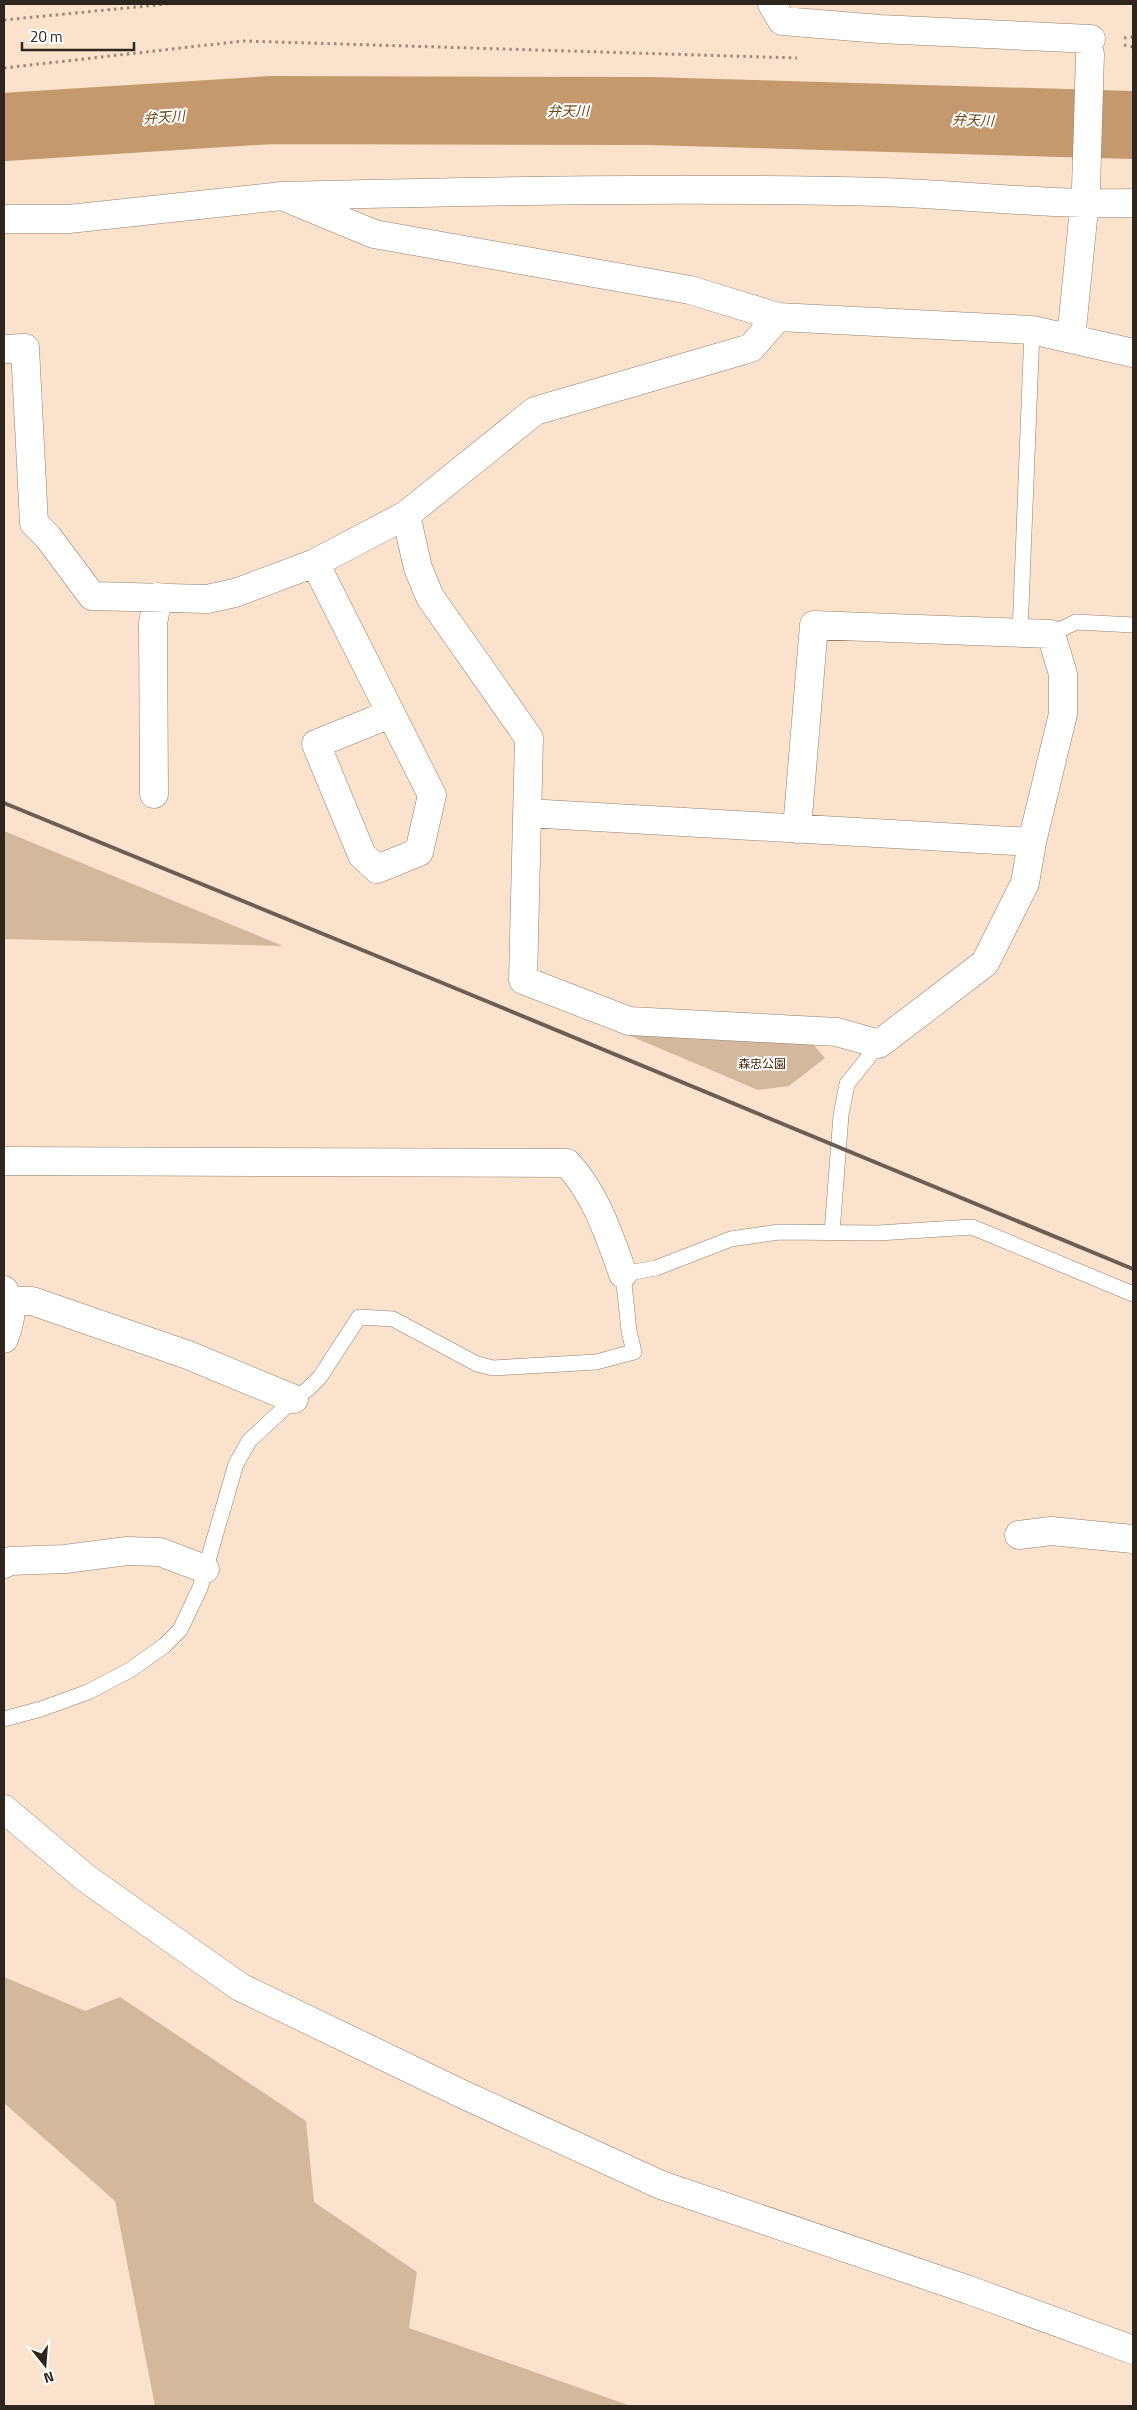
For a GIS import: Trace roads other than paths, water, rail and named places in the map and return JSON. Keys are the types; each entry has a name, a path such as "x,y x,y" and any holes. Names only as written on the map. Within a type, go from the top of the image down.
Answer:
{"street":[{"path":"772,4 782,21 1090,47 1085,196 1071,339"},
{"path":"4,220 69,219 282,196 538,190 872,192 1085,196 1133,203"},
{"path":"282,196 374,234 690,290 778,317 1032,330 1133,353"},
{"path":"4,349 25,348 34,524 48,537 92,596 207,598 235,593 315,563 406,515 535,411 751,348 778,317"},
{"path":"406,515 418,568 430,597 529,738 523,980 629,1021 837,1032 879,1044 985,963 1025,883 1032,842 1063,714 1063,674 1052,634 814,625 797,828"},
{"path":"315,563 432,795 419,852 377,869 362,855 316,744 390,714"},
{"path":"154,794 152,623 158,597"},
{"path":"527,813 1032,842"},
{"path":"4,1160 567,1163 577,1174 605,1222 623,1274"},
{"path":"4,1338 11,1319 6,1296 32,1301 188,1355 294,1399"},
{"path":"1020,1535 1051,1531 1133,1539"},
{"path":"4,1564 10,1561 65,1559 127,1551 160,1552 205,1569"},
{"path":"4,1809 86,1879 240,1987 462,2094 661,2185 969,2290 1133,2350"}],"lane":[{"path":"1020,633 1032,330"},
{"path":"1052,634 1076,622 1133,625"},
{"path":"832,1233 841,1115 847,1084 879,1044"},
{"path":"4,1719 41,1709 88,1692 130,1670 164,1646 180,1630 200,1588 236,1464 249,1442 320,1377 359,1317 393,1319 477,1364 493,1368 596,1362 634,1352 629,1331 623,1274 656,1268 731,1238 779,1232 878,1233 972,1227 1133,1294"}],"waterway":[{"name":"弁天川","path":"4,127 272,110 649,111 1133,125"}],"railway":[{"path":"4,803 1133,1269"}],"park label":[{"name":"森忠公園","path":"762,1064"}]}
